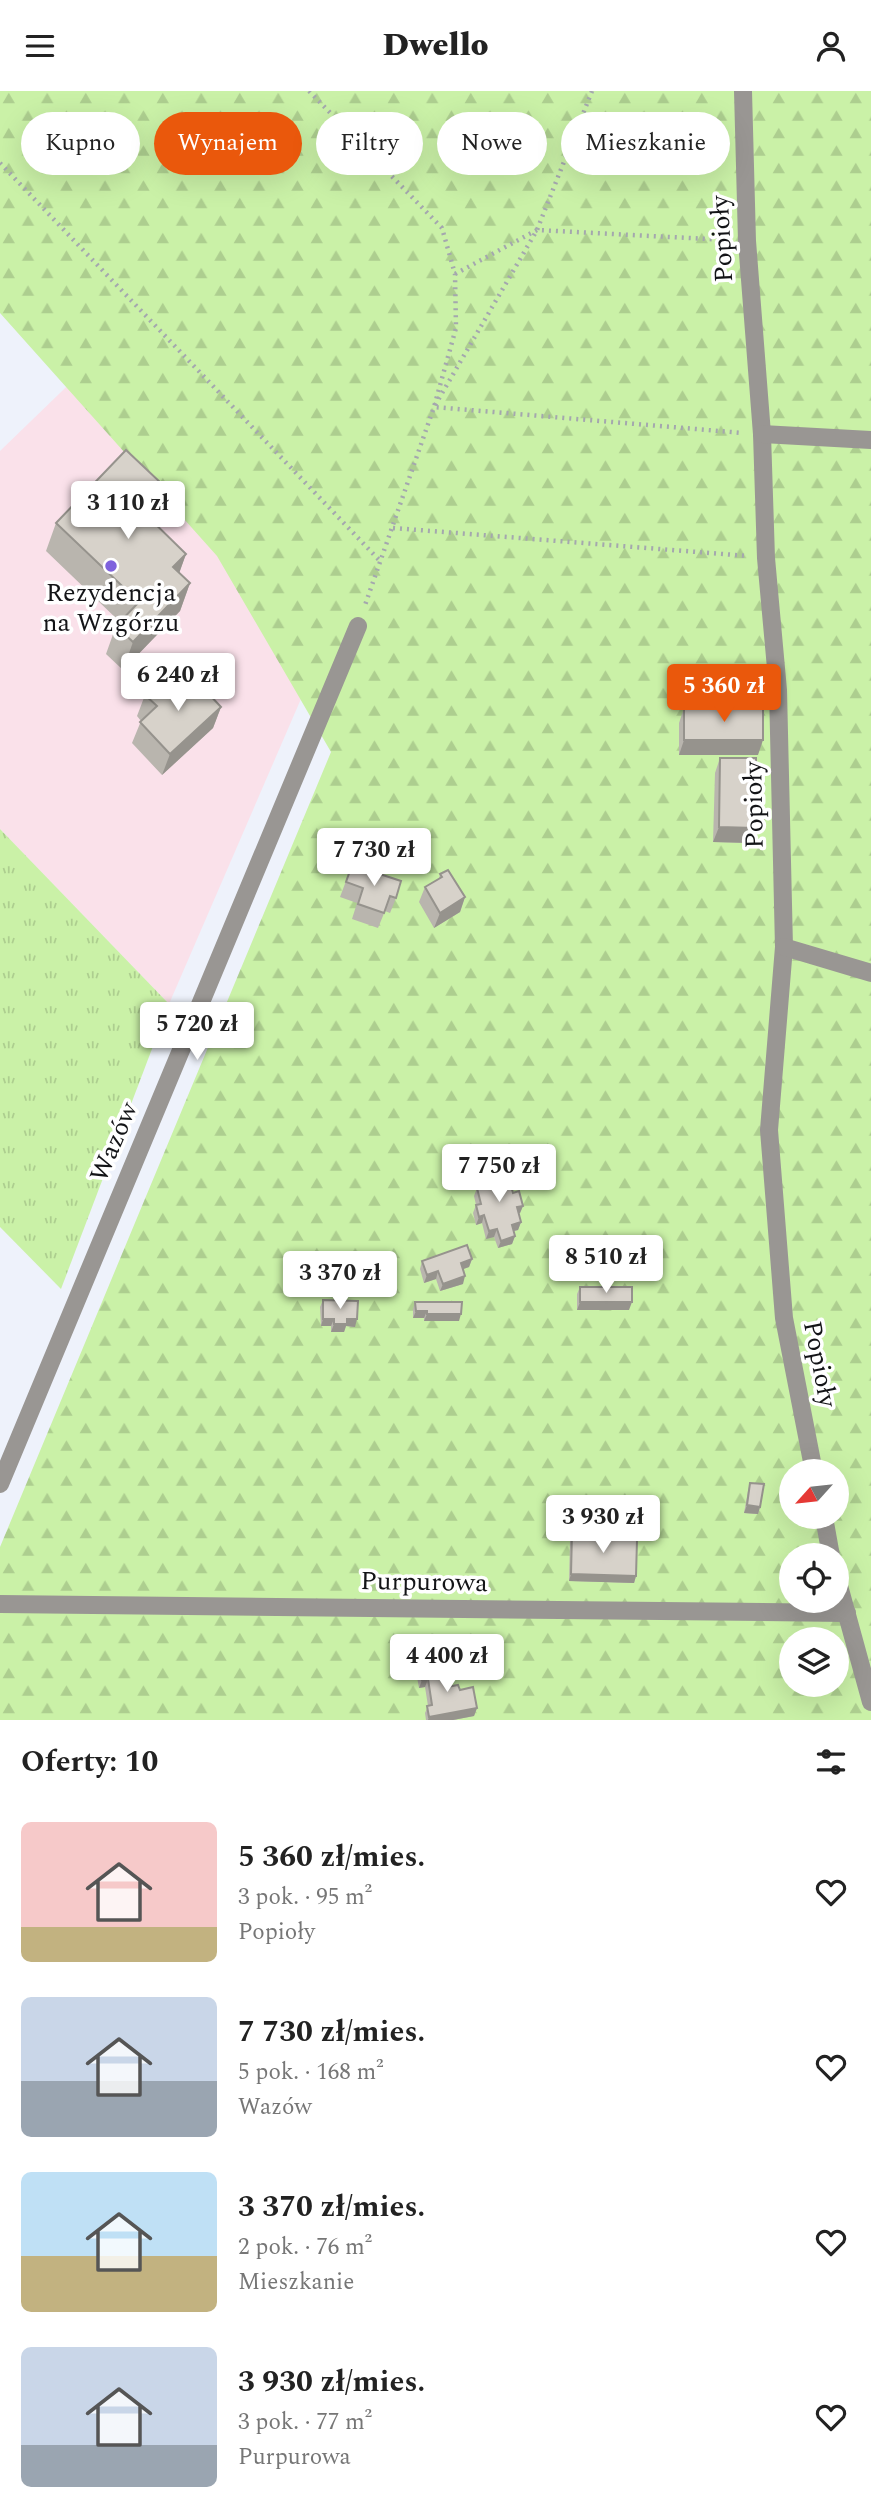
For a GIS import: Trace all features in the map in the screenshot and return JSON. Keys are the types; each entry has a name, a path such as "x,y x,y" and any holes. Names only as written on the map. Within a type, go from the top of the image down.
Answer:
{"street":[{"name":"Popioły","path":"743,91 747,241 762,435 766,558 778,690 784,947 769,1130 783,1318 811,1459"},
{"path":"762,435 871,440"},
{"name":"Wazów","path":"0,1484 358,626"},
{"path":"784,947 871,973"},
{"name":"Purpurowa","path":"0,1604 779,1612"},
{"path":"847,1613 871,1702"}],"path":[{"path":"309,91 442,228 455,274 456,328 434,407 358,626"},
{"path":"434,407 537,230 592,91"},
{"path":"0,163 381,562"},
{"path":"455,274 537,230 747,241"},
{"path":"434,407 762,435"},
{"path":"393,528 766,558"}],"shaded area":[{"path":"91,363 339,611 169,1004 0,829 0,451"}],"green space":[{"path":"0,91 871,91 871,1720 0,1720 0,1547 331,752 217,556 0,313"},
{"path":"0,829 169,1004 61,1289 0,1227"}],"building":[{"name":"Rezydencja na Wzgórzu","path":"126,450 162,484 139,508 186,554 173,567 190,583 133,642 116,626 139,602 56,523"},
{"path":"191,675 221,707 170,754 140,722 157,706 145,695 158,682 170,694"},
{"path":"763,707 763,740 684,740 684,708"},
{"path":"720,758 756,758 755,828 719,827"},
{"path":"352,865 401,881 396,898 390,896 384,913 358,904 363,888 346,882"},
{"path":"448,870 465,897 440,913 425,887"},
{"path":"497,1169 501,1179 509,1179 513,1193 519,1191 523,1206 517,1207 521,1222 512,1225 515,1236 501,1241 497,1229 489,1231 484,1215 479,1217 476,1205 481,1204 477,1188 484,1186 481,1173"},
{"path":"467,1245 472,1259 461,1263 465,1276 443,1284 438,1271 427,1275 422,1261"},
{"path":"580,1287 632,1287 632,1302 580,1302"},
{"path":"323,1300 358,1301 357,1319 347,1319 347,1324 334,1324 334,1319 323,1319"},
{"path":"415,1302 462,1302 461,1314 427,1314 427,1311 416,1311"},
{"path":"750,1483 764,1484 760,1507 747,1505"},
{"path":"572,1533 605,1533 605,1539 637,1540 636,1576 571,1574"},
{"path":"443,1666 447,1687 458,1685 460,1690 473,1687 477,1708 429,1717 427,1706 432,1705 428,1679 422,1680 420,1670"}],"place":[{"name":"Rezydencja na Wzgórzu","path":"111,566"}]}
